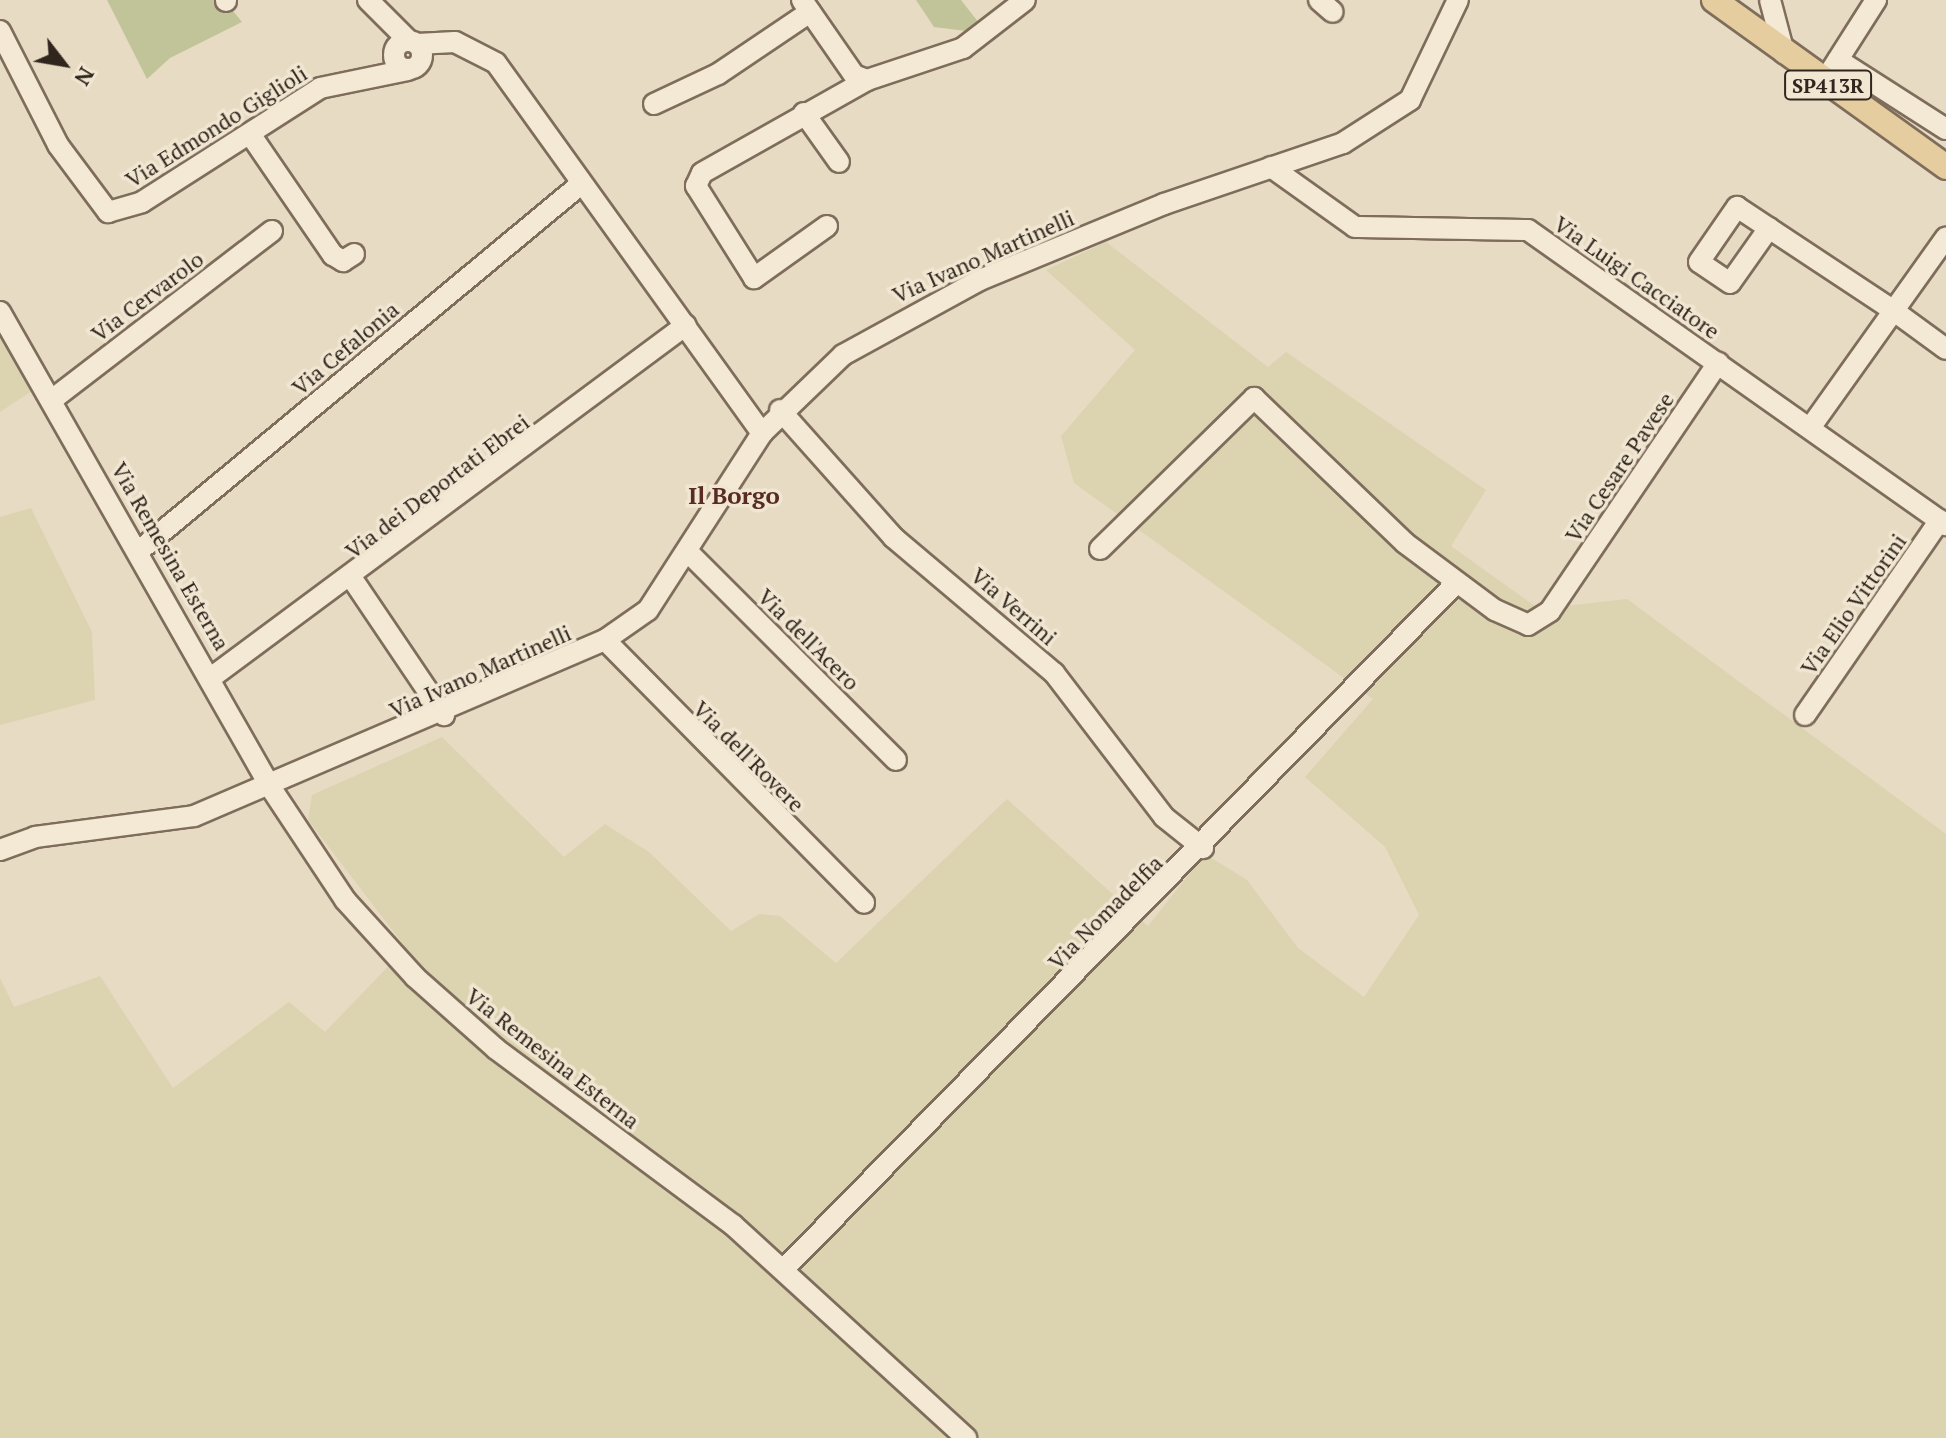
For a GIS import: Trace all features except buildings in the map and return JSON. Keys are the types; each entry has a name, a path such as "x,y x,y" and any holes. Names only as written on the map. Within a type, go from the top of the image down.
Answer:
{"main road":[{"name":"SP413R","path":"1723,6 1786,56 1946,167"}],"street":[{"path":"368,0 407,55 462,45 496,63 762,433"},
{"path":"827,226 754,278 696,186 702,173 867,80 963,48 1025,0"},
{"name":"Via Ivano Martinelli","path":"0,850 35,837 194,816 271,788 444,715 605,640 648,610 762,433 780,410 843,355 965,287 1271,167 1343,143 1410,100 1458,0"},
{"path":"1723,6 1760,0"},
{"path":"1770,0 1786,56"},
{"path":"1823,82 1876,0"},
{"path":"655,105 718,74 806,6 854,75 867,80"},
{"name":"Via Edmondo Giglioli","path":"0,31 58,145 108,212 142,202 320,88 371,74 407,55"},
{"path":"1838,60 1946,129"},
{"path":"804,113 839,162"},
{"path":"250,134 333,255 343,261 354,254"},
{"name":"Via Luigi Cacciatore","path":"1271,167 1327,213 1355,227 1528,230 1943,523"},
{"name":"Via Cefalonia","path":"140,550 581,184"},
{"path":"1769,228 1730,283 1699,262 1737,207 1769,228 1894,311 1946,349"},
{"name":"Via Cervarolo","path":"53,399 272,231"},
{"path":"1810,428 1946,237"},
{"name":"Via Remesina Esterna","path":"0,312 140,550 271,788 345,900 415,977 496,1049 783,1270 966,1438"},
{"name":"Via dei Deportati Ebrei","path":"212,677 353,580 686,325"},
{"name":"Via Cesare Pavese","path":"1456,583 1528,625 1560,597 1718,363"},
{"path":"1100,549 1254,398 1456,583"},
{"name":"Via Verrini","path":"780,410 893,537 1054,673 1164,817 1203,848"},
{"name":"Via Elio Vittorini","path":"1805,715 1943,523"},
{"name":"Via dell'Acero","path":"688,552 896,760"},
{"path":"353,580 444,715"},
{"name":"Via Nomadelfia","path":"783,1270 1203,848 1456,583"},
{"name":"Via dell'Rovere","path":"605,640 864,903"}],"shaded area":[{"path":"1106,242 1268,367 1286,352 1486,490 1451,546 1539,609 1627,599 1946,834 1946,1438 0,1438 0,978 14,1007 100,976 173,1088 289,1002 325,1032 406,948 308,820 312,795 442,737 564,857 605,824 649,852 731,931 759,914 780,916 836,963 1007,799 1148,926 1205,854 1247,880 1298,948 1364,997 1419,915 1385,847 1305,777 1373,699 1074,483 1061,436 1135,350 1046,270"},
{"path":"0,321 35,389 0,412"},
{"path":"31,508 92,632 95,700 0,725 0,517"}],"green space":[{"path":"107,0 224,0 242,22 170,58 147,79"},
{"path":"916,0 961,0 979,23 966,31 934,27"}],"district":[{"name":"Il Borgo","path":"734,496"}]}
